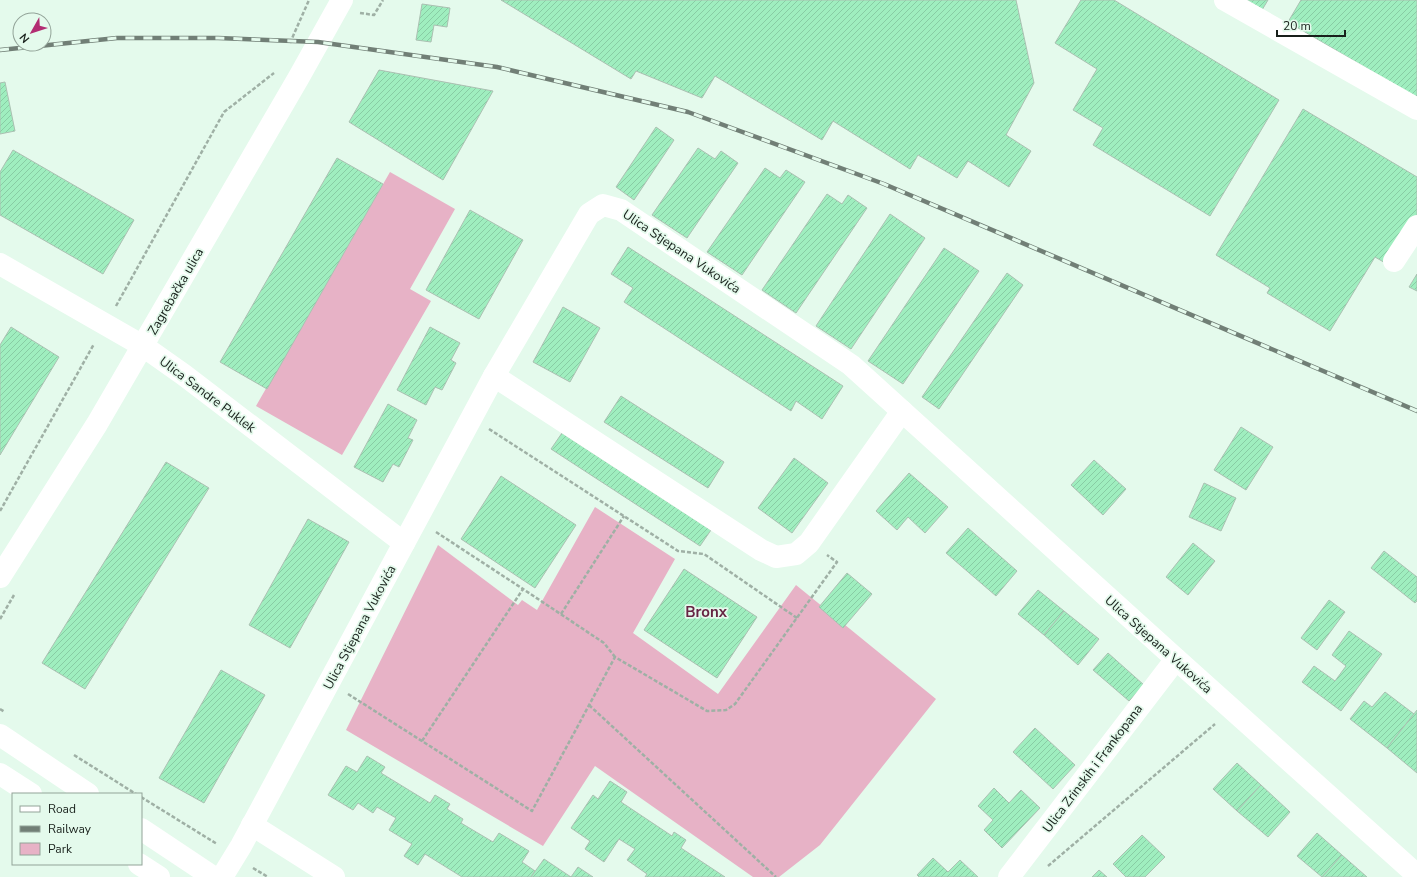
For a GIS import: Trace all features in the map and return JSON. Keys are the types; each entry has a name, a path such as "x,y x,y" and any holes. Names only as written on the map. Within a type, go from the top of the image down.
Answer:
{"street":[{"path":"1225,0 1417,109"},
{"name":"Zagrebačka ulica","path":"0,577 97,424 299,77 349,6"},
{"name":"Ulica Stjepana Vukovića","path":"222,877 252,825 494,376 589,214 603,205 621,210 851,365 1176,660 1417,875"},
{"path":"1394,261 1417,226"},
{"name":"Ulica Sandre Puklek","path":"2,269 143,346 184,375 404,543"},
{"path":"494,376 761,550 776,557 796,554 809,543 902,411"},
{"name":"Ulica Zrinskih i Frankopana","path":"1009,877 1176,660"},
{"path":"0,735 87,793"},
{"path":"0,774 29,793"},
{"path":"252,825 334,877"},
{"path":"142,830 213,877"},
{"path":"141,865 159,877"}],"path":[{"path":"288,48 309,0"},
{"path":"349,6 374,15 383,0"},
{"path":"116,307 224,112 279,69"},
{"path":"0,511 97,340"},
{"path":"472,418 678,551 704,554 797,618"},
{"path":"560,614 624,516"},
{"path":"417,519 604,643 615,657 707,711 726,710 735,704 837,562 809,543"},
{"path":"422,741 523,589"},
{"path":"329,681 532,811 615,657"},
{"path":"589,705 776,877"},
{"path":"1047,867 1232,709"},
{"path":"142,798 221,847"},
{"path":"250,866 268,877"}],"green space":[{"path":"390,172 455,209 410,289 431,301 342,455 256,406"},
{"path":"595,507 675,559 633,633 718,694 796,585 936,699 820,845 779,877 753,877 595,766 543,846 346,730 438,545 518,605 522,600 537,610"}],"building":[{"path":"501,0 1016,0 1034,83 1006,135 1031,151 1009,187 968,161 957,178 918,155 910,169 833,121 822,140 715,76 702,98 636,71 631,79"},
{"path":"1081,0 1114,0 1279,100 1210,216 1093,145 1103,128 1073,110 1097,69 1055,43"},
{"path":"1246,0 1268,0 1262,10"},
{"path":"1301,0 1417,0 1417,98 1288,22"},
{"path":"422,4 450,8 447,27 434,25 431,42 416,40"},
{"path":"379,70 493,91 443,180 349,122"},
{"path":"5,82 15,131 0,134 0,83"},
{"path":"1303,109 1417,177 1417,215 1387,264 1375,257 1330,331 1267,293 1270,288 1216,255"},
{"path":"656,127 674,140 634,200 616,187"},
{"path":"698,148 715,159 721,151 738,163 687,238 652,215"},
{"path":"13,150 134,220 103,274 0,215 0,172"},
{"path":"337,158 383,184 267,389 220,362"},
{"path":"765,168 780,178 786,170 805,182 742,275 707,252"},
{"path":"827,194 842,204 848,195 867,208 796,313 762,290"},
{"path":"470,210 523,240 479,319 426,290"},
{"path":"890,214 925,238 851,349 816,326"},
{"path":"628,247 843,386 822,419 796,401 791,411 624,302 633,288 611,274"},
{"path":"944,248 979,271 903,384 868,361"},
{"path":"1007,273 1023,285 939,409 922,397"},
{"path":"1417,274 1417,291 1409,287"},
{"path":"563,307 600,328 570,382 533,362"},
{"path":"11,327 59,357 0,455 0,345"},
{"path":"430,327 460,343 451,360 456,363 442,390 435,387 426,405 397,390"},
{"path":"621,396 724,462 708,488 604,422"},
{"path":"388,404 417,420 408,438 413,440 399,467 393,464 383,482 354,467"},
{"path":"1241,427 1273,447 1246,490 1214,470"},
{"path":"562,433 711,530 700,546 551,449"},
{"path":"794,458 828,483 792,533 758,508"},
{"path":"1094,460 1126,489 1103,515 1071,485"},
{"path":"166,462 209,488 85,689 42,663"},
{"path":"909,473 948,507 925,533 908,517 897,530 876,511"},
{"path":"501,476 576,525 535,588 461,539"},
{"path":"1204,483 1236,498 1221,531 1189,517"},
{"path":"308,519 349,542 290,648 249,625"},
{"path":"968,528 1017,571 996,596 946,553"},
{"path":"1193,543 1215,561 1188,595 1166,577"},
{"path":"1384,551 1417,577 1417,601 1415,603 1371,568"},
{"path":"684,569 757,617 717,678 644,630"},
{"path":"847,573 872,594 843,628 819,607"},
{"path":"1038,590 1064,611 1044,635 1018,614"},
{"path":"1329,600 1345,612 1317,650 1301,638"},
{"path":"1064,611 1099,639 1078,665 1044,635"},
{"path":"1349,631 1382,654 1341,711 1302,682 1314,666 1335,681 1346,666 1332,655"},
{"path":"1108,653 1144,685 1129,701 1093,670"},
{"path":"221,670 265,695 204,803 159,778"},
{"path":"1385,692 1414,714 1387,748 1350,719 1364,701 1372,707"},
{"path":"1417,710 1417,773 1387,748"},
{"path":"1035,728 1075,765 1053,789 1013,752"},
{"path":"367,756 385,767 381,773 430,803 435,795 450,804 447,809 463,819 461,823 493,842 499,833 529,851 522,862 535,871 531,877 462,877 425,854 418,865 404,856 412,844 389,830 396,818 377,807 373,813 358,803 353,810 328,795 346,766 357,772"},
{"path":"1237,763 1261,785 1237,811 1213,789"},
{"path":"610,781 627,792 621,802 672,836 674,832 686,840 681,848 725,877 645,877 647,874 627,860 635,849 619,839 604,862 585,849 590,841 571,828 593,795 598,799"},
{"path":"1261,785 1290,812 1268,837 1237,811"},
{"path":"994,788 1009,803 1021,790 1040,808 1002,848 984,830 993,820 978,806"},
{"path":"1317,833 1342,855 1322,877 1297,856"},
{"path":"1142,835 1165,857 1145,877 1126,877 1113,864"},
{"path":"1342,855 1367,877 1322,877"},
{"path":"933,858 948,872 960,860 978,877 919,877 917,875"},
{"path":"544,859 571,877 531,877"},
{"path":"578,867 593,877 571,877"},
{"path":"1099,870 1107,877 1092,877"}],"railway":[{"path":"0,50 117,38 218,38 318,42 497,67 688,112 884,184 1417,411"}],"district":[{"name":"Bronx","path":"706,612"}]}
